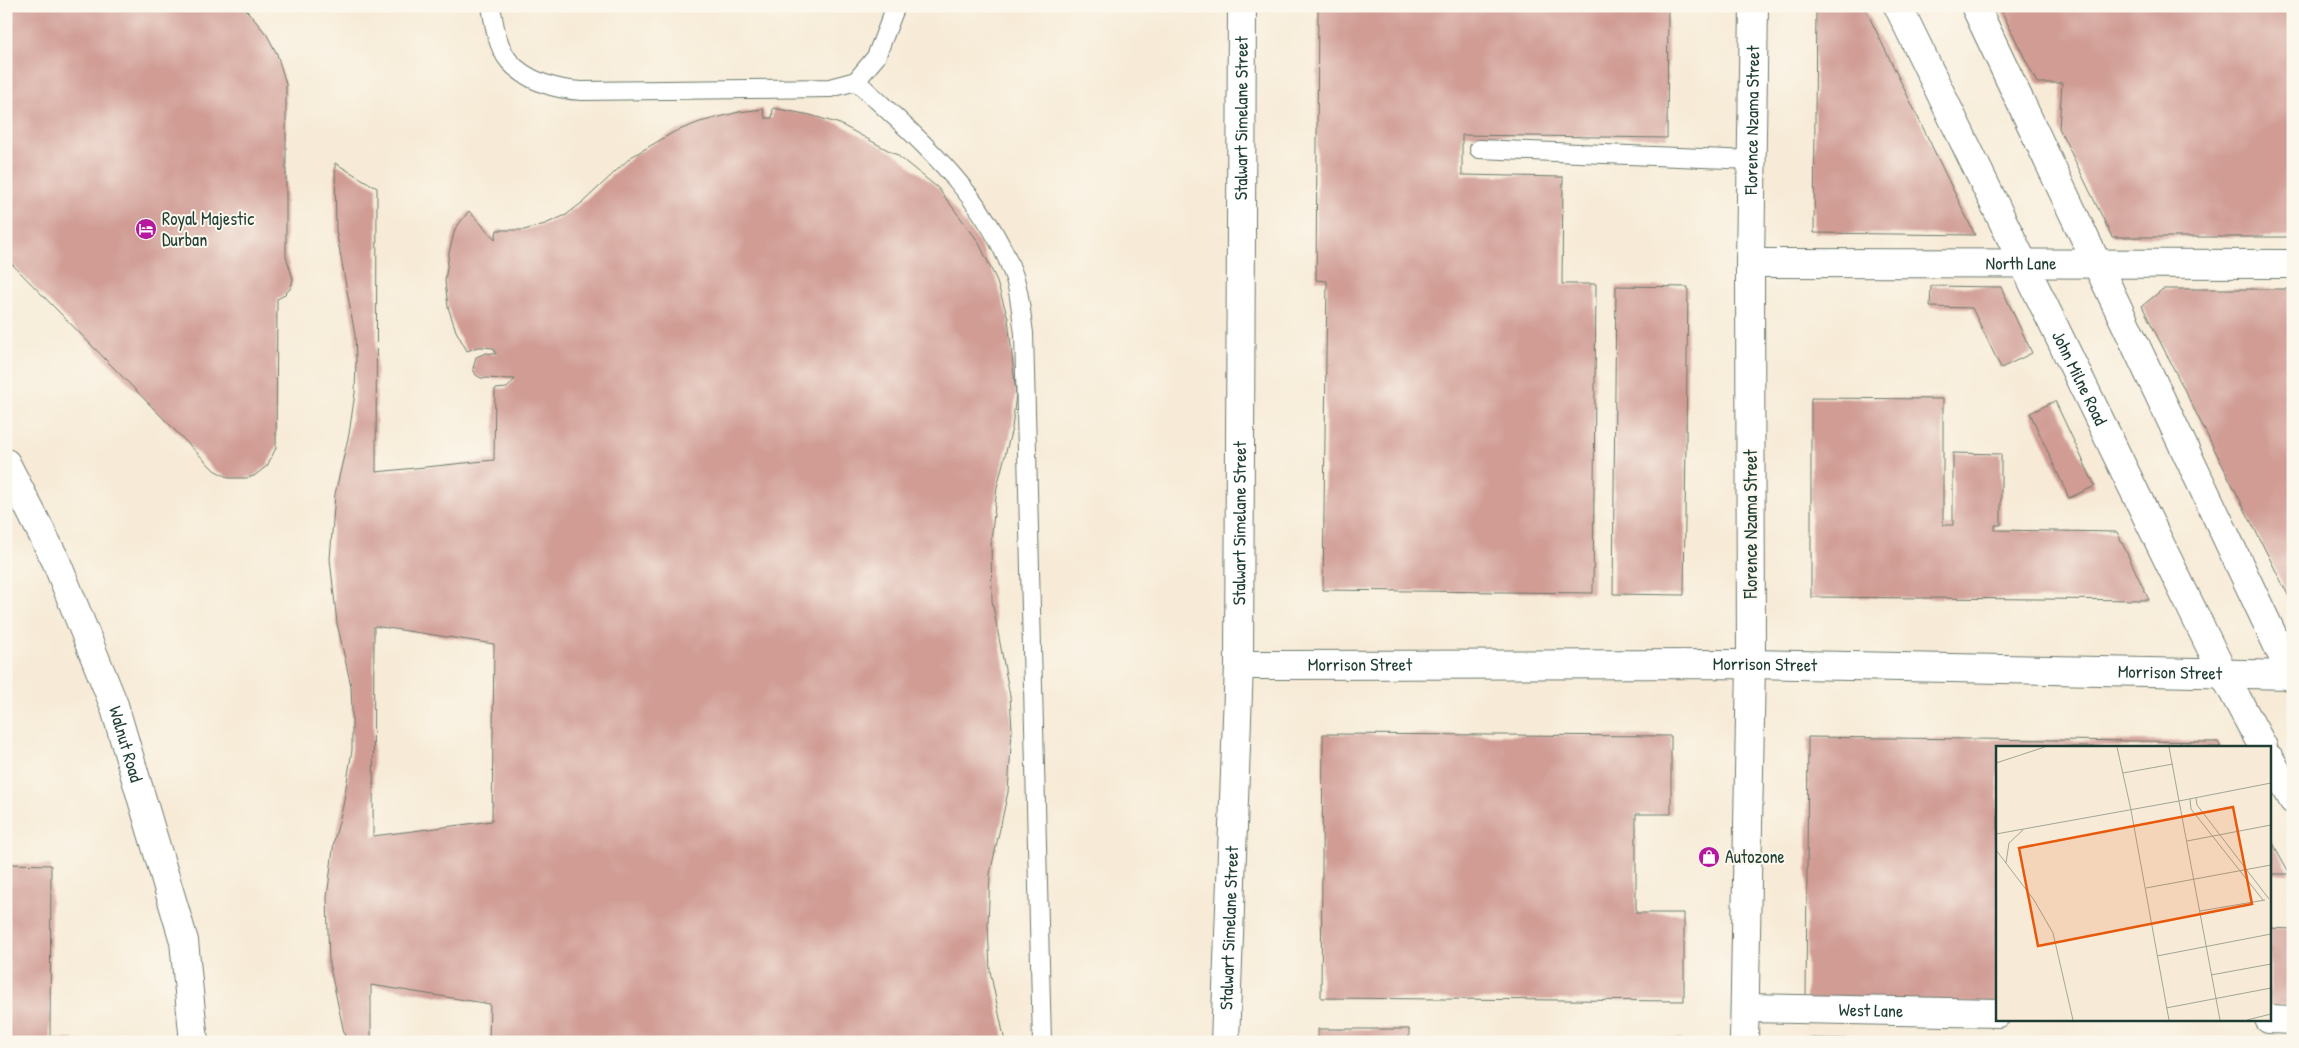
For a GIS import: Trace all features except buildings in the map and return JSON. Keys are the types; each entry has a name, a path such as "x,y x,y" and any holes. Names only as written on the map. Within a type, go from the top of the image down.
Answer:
{"street":[{"name":"Stalwart Simelane Street","path":"1225,1042 1239,665 1242,6"},
{"name":"Florence Nzama Street","path":"1744,1042 1751,664 1750,263 1754,6"},
{"name":"John Milne Road","path":"1898,6 2223,674 2262,746"},
{"path":"1975,6 2292,676"},
{"name":"North Lane","path":"1750,263 2024,262 2293,264"},
{"name":"Walnut Road","path":"6,463 56,561 114,705 184,941 194,1042"},
{"name":"Morrison Street","path":"1239,665 1751,664 2292,676"},
{"path":"2272,763 2293,800"},
{"name":"West Lane","path":"1744,1008 1996,1013"},
{"path":"2272,1019 2293,1020"}],"lane":[{"path":"491,6 500,45 509,61 527,75 566,90 830,88 856,81 876,58 896,6"},
{"path":"856,81 922,141 976,204 999,238 1015,278 1024,332 1042,1042"},
{"path":"1479,149 1752,160"}],"place":[{"name":"Royal Majestic Durban","path":"146,229"},
{"name":"Autozone","path":"1709,857"}]}
